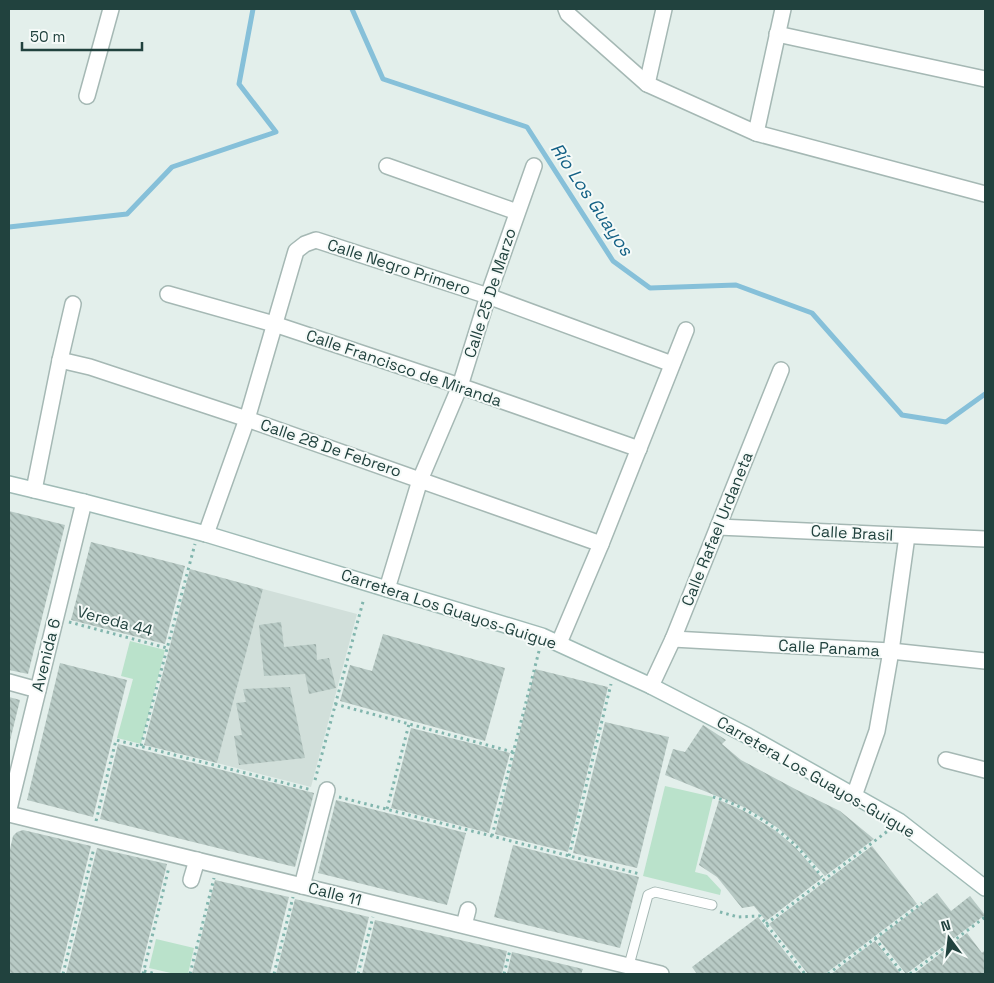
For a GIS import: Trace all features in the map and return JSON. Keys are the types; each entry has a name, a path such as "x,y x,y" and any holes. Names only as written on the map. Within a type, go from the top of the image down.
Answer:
{"street":[{"path":"87,96 111,9"},
{"path":"566,9 568,14 647,84 756,133 985,194"},
{"path":"647,84 664,9"},
{"path":"756,133 783,9"},
{"path":"777,34 985,79"},
{"path":"386,166 518,212"},
{"name":"Calle 25 De Marzo","path":"387,589 420,480 460,386 488,296 534,166"},
{"name":"Calle Negro Primero","path":"274,324 296,251 305,244 316,240 488,296 672,364"},
{"name":"Calle Francisco de Miranda","path":"168,294 274,324 460,386 639,449"},
{"path":"34,490 73,304"},
{"path":"202,533 248,419 274,324"},
{"path":"559,643 601,544 686,330"},
{"name":"Calle 28 De Febrero","path":"60,360 90,367 248,419 601,544"},
{"name":"Calle Rafael Urdaneta","path":"651,686 673,639 781,370"},
{"name":"Carretera Los Guayos-Guigue","path":"9,484 202,533 542,636 559,643 651,686 748,736 900,822 985,888"},
{"name":"Avenida 6","path":"9,809 38,690 55,641 55,618 84,502"},
{"name":"Calle Brasil","path":"718,527 985,539"},
{"path":"854,796 878,731 907,536"},
{"name":"Calle Panama","path":"673,639 891,651 985,661"},
{"path":"9,682 38,690"},
{"path":"946,760 985,770"},
{"path":"299,885 322,791"},
{"name":"Calle 11","path":"9,814 376,904 466,918 513,937 624,968 661,974"},
{"path":"191,880 197,860"}],"lane":[{"path":"624,968 648,895 655,892 714,908"}],"path":[{"path":"142,746 167,648 202,533"},
{"path":"322,791 335,704 368,583"},
{"name":"Vereda 44","path":"55,618 167,648"},
{"path":"492,836 542,636"},
{"path":"569,856 615,669"},
{"path":"335,704 513,752"},
{"path":"388,809 409,724"},
{"path":"63,974 116,740 322,791 640,874"},
{"path":"713,798 744,810 776,830 796,846 822,877"},
{"path":"766,924 900,822"},
{"path":"156,974 143,973 172,854"},
{"path":"190,974 217,865"},
{"path":"274,974 299,885"},
{"path":"828,974 922,902"},
{"path":"358,974 376,904"},
{"path":"714,908 738,917 760,916 805,974"},
{"path":"910,974 985,917"},
{"path":"504,974 513,937"},
{"path":"876,938 903,974"}],"shaded area":[{"path":"263,589 357,614 311,787 217,763"}],"green space":[{"path":"130,641 165,650 141,744 117,738 133,679 121,676"},
{"path":"665,786 713,797 695,872 707,875 721,890 720,895 643,876"},
{"path":"156,939 194,948 188,974 175,974 149,968"}],"building":[{"path":"9,511 65,525 28,674 9,670"},
{"path":"91,542 185,566 165,644 71,620"},
{"path":"190,569 263,589 217,763 144,745"},
{"path":"281,622 284,647 316,644 317,660 329,658 336,688 309,694 305,674 264,676 259,625"},
{"path":"383,634 505,668 485,741 340,701 350,665 372,671"},
{"path":"60,663 127,680 93,817 27,800"},
{"path":"535,669 608,687 568,852 495,834"},
{"path":"290,687 305,758 239,765 234,736 242,735 236,703 246,702 243,689"},
{"path":"9,697 20,700 9,745"},
{"path":"605,722 669,737 637,868 573,853"},
{"path":"703,725 726,740 722,744 741,760 840,811 874,839 825,876 797,845 778,828 746,808 665,775 673,749 685,752"},
{"path":"411,728 510,753 489,833 391,808"},
{"path":"118,744 314,793 295,867 100,819"},
{"path":"336,800 466,833 447,905 318,873"},
{"path":"719,800 744,811 776,831 795,847 822,878 766,921 754,906 742,908 717,877 699,865"},
{"path":"23,830 91,846 60,974 9,974 9,854 13,836"},
{"path":"513,845 639,877 620,948 494,917"},
{"path":"872,846 917,904 825,974 808,974 769,924"},
{"path":"97,848 167,864 140,974 66,974"},
{"path":"215,880 289,897 270,974 192,974"},
{"path":"937,893 951,911 970,896 985,915 906,974 878,938"},
{"path":"295,899 369,917 355,974 276,974"},
{"path":"758,917 802,974 697,974 692,967"},
{"path":"375,920 507,951 502,974 362,974"},
{"path":"967,933 982,953 985,950 985,974 914,974"},
{"path":"875,941 901,974 831,974"},
{"path":"512,952 583,969 581,974 507,974"}],"waterway":[{"name":"Río Los Guayos","path":"9,227 127,214 172,167 276,132 239,84 253,9"},
{"name":"Río Los Guayos","path":"352,9 383,79 527,127 613,261 650,288 736,285 812,313 902,415 946,422 985,394"}]}
